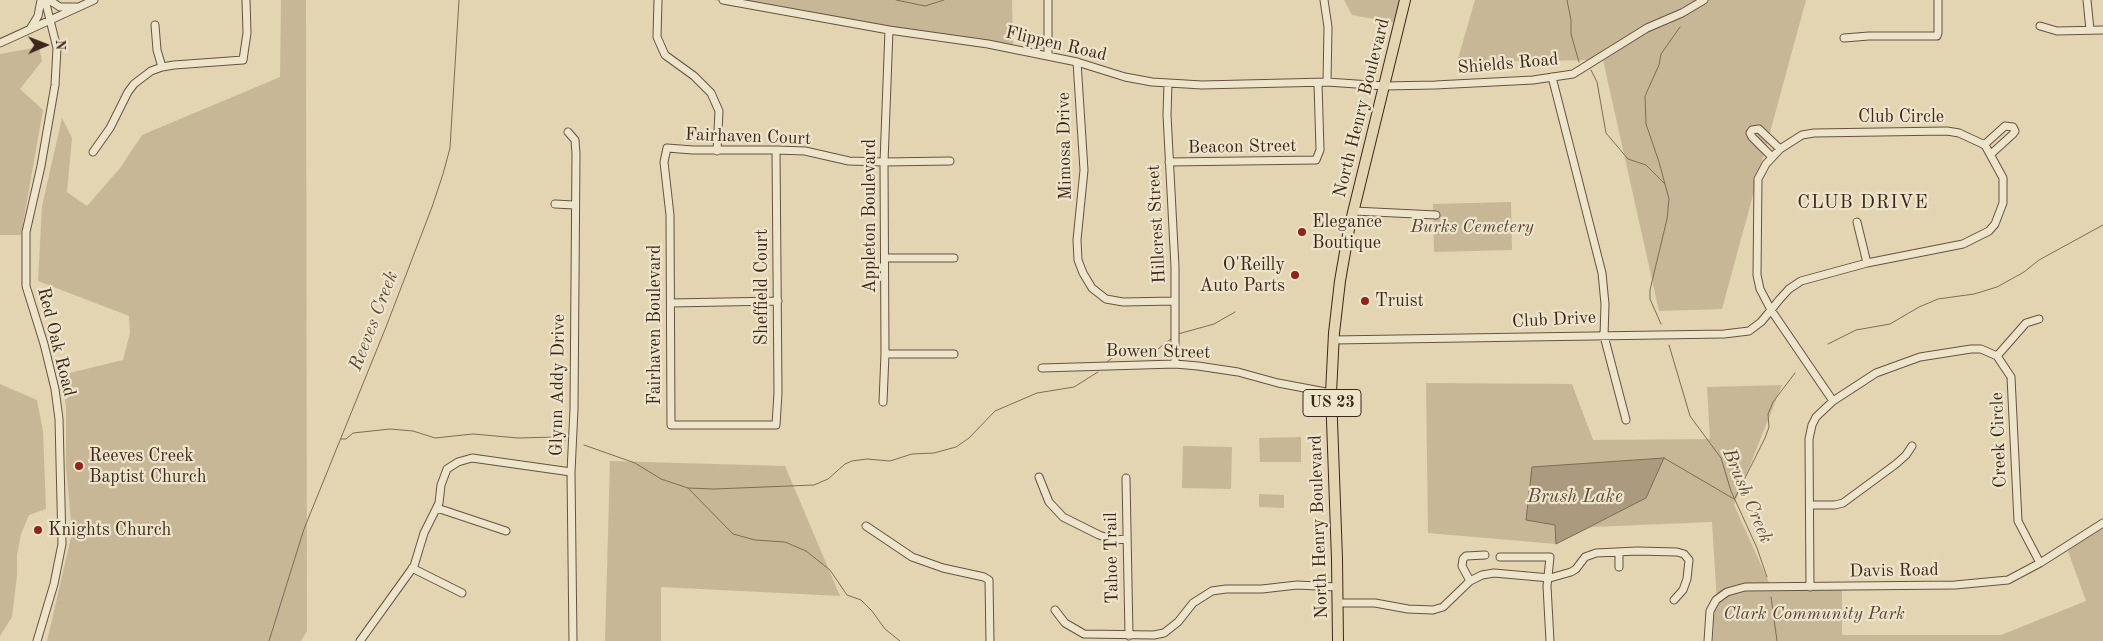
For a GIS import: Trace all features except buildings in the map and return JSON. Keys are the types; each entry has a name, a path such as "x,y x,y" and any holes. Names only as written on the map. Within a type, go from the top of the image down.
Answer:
{"highway":[{"name":"North Henry Boulevard","path":"1338,641 1331,393 1333,340 1340,281 1354,211 1405,0"}],"street":[{"path":"29,30 38,16 41,0"},
{"name":"Red Oak Road","path":"37,641 54,584 62,544 62,465 57,404 44,344 26,286 26,232 41,166 55,85 57,48 51,20 44,0"},
{"path":"49,0 60,7 79,7"},
{"path":"0,44 94,0"},
{"path":"93,152 110,128 134,84 151,71 162,67 243,60 247,32 246,0"},
{"path":"658,0 657,37 665,55 694,76 711,93 719,111 717,150"},
{"name":"Flippen Road","path":"723,0 889,30 988,44 1077,62 1152,82 1202,85 1327,82 1385,86"},
{"path":"1324,0 1328,26 1327,82"},
{"name":"Shields Road","path":"1385,86 1435,85 1573,74 1647,28 1682,13 1704,0"},
{"path":"1844,38 1937,36 1938,0"},
{"path":"2087,0 2090,30"},
{"path":"1048,1 1048,56"},
{"path":"155,25 157,50 162,67"},
{"path":"2040,26 2057,31 2103,30"},
{"name":"Appleton Boulevard","path":"884,402 884,162 889,30"},
{"name":"Mimosa Drive","path":"1077,62 1084,170 1077,240 1078,260 1083,273 1092,288 1106,299 1123,302 1175,301"},
{"name":"Club Drive","path":"1333,340 1604,336 1605,304 1602,273 1552,77"},
{"name":"Hillcrest Street","path":"1168,83 1169,162 1176,267 1175,364"},
{"name":"Beacon Street","path":"1169,162 1316,160 1320,150 1318,83"},
{"path":"1984,145 2005,126 2013,126 2015,130 2013,134 1991,154"},
{"path":"1772,157 1752,137 1750,133 1752,130 1759,129 1780,149"},
{"name":"Club Circle","path":"1604,336 1737,333 1749,331 1771,310 1789,289 1801,281 1867,263 1962,244 1989,231 1995,224 2003,203 2003,178 1991,154 1984,145 1959,133 1947,131 1802,135 1780,149 1772,157 1758,179 1756,213 1757,275 1762,295 1771,310 1833,402"},
{"name":"Glynn Addy Drive","path":"568,132 575,140 574,390 571,472 573,641"},
{"name":"Fairhaven Court","path":"667,150 667,148 805,151 849,161 950,161"},
{"name":"Fairhaven Boulevard","path":"667,150 664,162 670,216 671,426 776,425"},
{"name":"Sheffield Court","path":"776,150 778,302 776,425"},
{"path":"555,204 574,205"},
{"path":"1354,211 1436,215"},
{"path":"1856,222 1867,263"},
{"path":"885,258 954,258"},
{"path":"671,303 778,302"},
{"path":"1810,587 1810,432 1816,417 1833,402 1876,373 1920,357 1971,349 1981,349 1997,356 2026,323 2039,319"},
{"path":"1604,336 1626,420"},
{"path":"885,354 954,354"},
{"name":"Creek Circle","path":"1997,356 2011,377 2013,392 2018,521 2040,563"},
{"name":"Bowen Street","path":"1042,368 1175,364 1238,372 1278,383 1331,393"},
{"path":"1810,505 1843,503 1896,464 1912,446"},
{"path":"360,641 412,568 424,533 437,508 441,485 447,469 458,462 472,458 571,472"},
{"path":"1039,478 1049,502 1063,517 1099,535 1114,540 1127,540"},
{"name":"Tahoe Trail","path":"1126,478 1129,636"},
{"path":"437,508 506,531"},
{"name":"Davis Road","path":"1708,641 1710,611 1716,600 1727,592 1745,588 1955,585 2008,580 2040,563 2103,523"},
{"path":"866,526 912,556 943,568 984,577 989,580 990,641"},
{"path":"1338,603 1375,603 1408,610 1432,610 1443,606 1470,581 1482,575 1494,573 1550,578 1571,572 1590,555 1604,552 1677,552 1684,554 1689,560 1687,579 1683,590 1674,600"},
{"path":"1619,552 1619,567"},
{"path":"1470,581 1462,566 1462,560 1466,556 1485,555"},
{"path":"1500,557 1550,557 1550,578 1547,586 1550,641"},
{"path":"412,568 462,593"},
{"path":"1055,610 1065,623 1084,634 1154,635 1164,632 1178,622 1193,603 1212,591 1262,589 1297,585 1337,587"}],"green space":[{"path":"281,0 306,0 307,631 301,641 47,641 72,533 66,467 66,406 61,375 123,360 130,333 129,316 38,281 42,206 62,118 72,138 67,192 87,206 120,168 142,135 280,77"},
{"path":"713,0 1012,0 1013,47"},
{"path":"1344,0 1401,0 1396,23 1352,15"},
{"path":"1475,0 1806,0 1722,309 1659,311 1603,60 1457,62"},
{"path":"39,47 42,61 20,89 43,110 21,235 0,235 0,54"},
{"name":"Burks Cemetery","path":"1511,202 1512,250 1434,252 1433,204"},
{"name":"Clark Community Park","path":"1426,383 1572,384 1593,440 1710,439 1707,387 1782,385 1734,505 1770,585 1745,587 1842,584 1842,635 2001,635 2086,601 2068,551 2103,523 2103,641 1713,641 1714,616 1717,603 1712,522 1592,527 1556,544 1428,533"},
{"path":"0,384 37,400 43,431 46,509 29,515 21,534 17,555 17,576 12,617 0,636"},
{"path":"1301,437 1301,462 1260,462 1259,438"},
{"path":"1183,446 1232,447 1231,489 1182,488"},
{"path":"610,461 785,466 840,596 661,587 661,641 605,641"},
{"path":"1259,494 1284,495 1284,508 1259,507"}],"water":[{"name":"Brush Lake","path":"1664,458 1646,498 1556,544 1555,525 1526,520 1532,467"}],"waterway":[{"name":"Reeves Creek","path":"269,641 304,529 386,327 443,174 450,148 459,0"},
{"path":"896,0 925,6 944,0"},
{"path":"1567,0 1571,20 1571,34 1579,62"},
{"name":"Brush Creek","path":"1661,324 1650,299 1650,290 1667,219 1669,199 1646,124 1645,96 1659,65 1661,54 1680,27"},
{"path":"1591,70 1597,82 1606,133 1628,159 1646,165 1665,184"},
{"path":"1828,344 1856,330 1890,324 1919,307 1938,299 1974,294 1997,287 2024,272 2039,260 2103,225"},
{"path":"1178,334 1214,324 1235,312"},
{"path":"1107,362 1116,355 1123,353 1138,355 1153,353 1172,338"},
{"name":"Brush Creek","path":"1669,345 1690,416 1721,458 1731,491 1757,548 1767,577"},
{"path":"584,445 635,463 661,479 688,488 714,489 814,485 828,479 845,464 852,461 867,459 890,461 912,454 934,453 956,447 969,438 995,411 1037,393 1074,387 1098,372"},
{"path":"1735,498 1765,438 1769,427 1768,414 1773,402 1795,373"},
{"path":"341,439 346,439 353,433 390,429 413,431 435,438 473,434 518,438 556,437 565,440"},
{"path":"1664,458 1734,499"},
{"path":"688,488 733,534 755,540 785,542 806,551 830,570 847,595 861,600 885,629 900,641"},
{"name":"Brush Creek","path":"1771,597 1777,641"}],"place":[{"name":"Elegance Boutique","path":"1302,232"},
{"name":"O'Reilly Auto Parts","path":"1295,275"},
{"name":"Truist","path":"1365,301"},
{"name":"Reeves Creek Baptist Church","path":"79,466"},
{"name":"Knights Church","path":"38,530"}],"district":[{"name":"CLUB DRIVE","path":"1863,203"}]}
